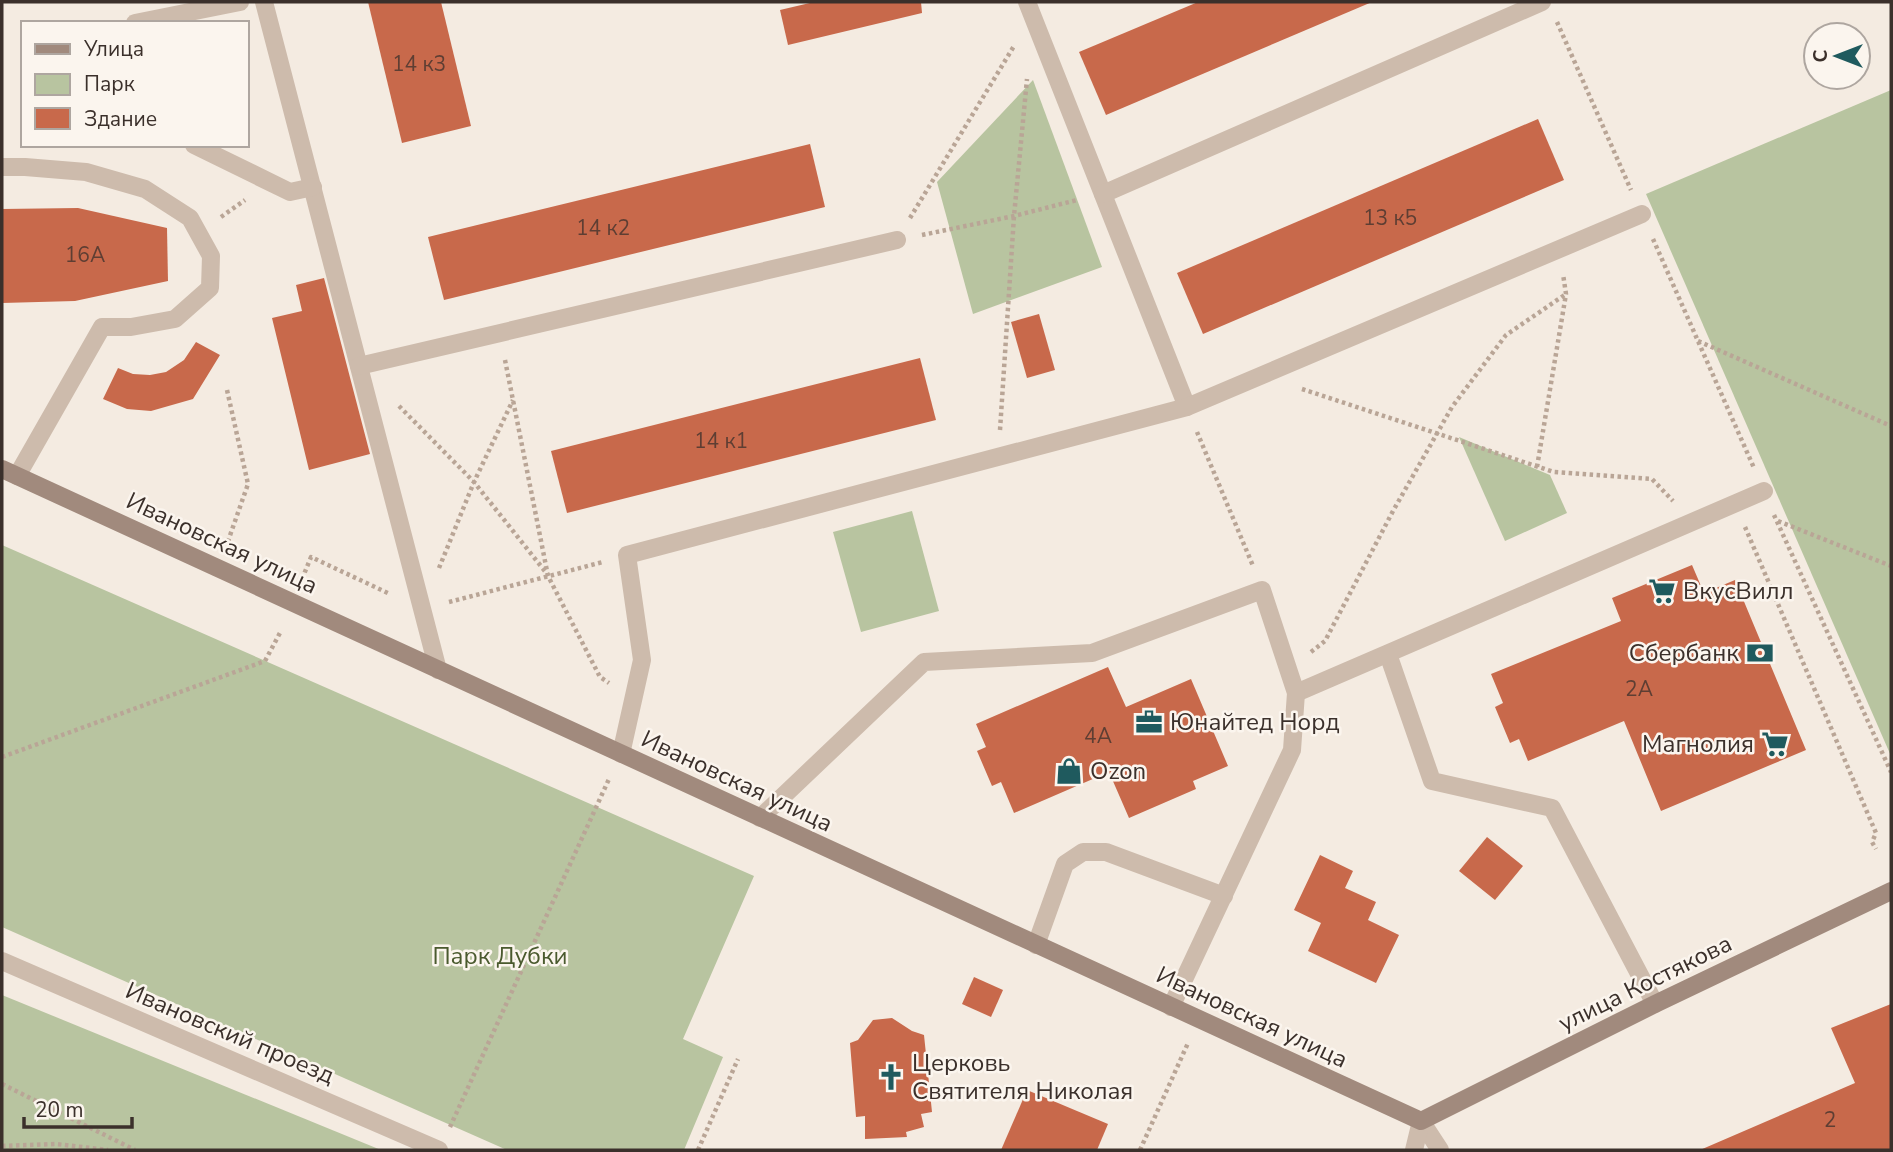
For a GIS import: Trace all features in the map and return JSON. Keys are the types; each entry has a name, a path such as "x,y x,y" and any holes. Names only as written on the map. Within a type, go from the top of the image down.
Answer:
{"street":[{"path":"145,21 240,2"},
{"path":"264,2 438,670"},
{"path":"1103,194 1548,8"},
{"path":"1030,9 1187,407"},
{"path":"198,147 290,192 313,187"},
{"path":"2,167 86,172 145,189 190,218 211,256 210,288 175,319 131,327 103,327 9,472"},
{"path":"621,754 642,660 627,555 1187,407 1642,214"},
{"path":"359,366 897,240"},
{"name":"Ивановская улица","path":"9,472 1422,1121"},
{"path":"1296,694 1764,491"},
{"path":"761,818 924,662 1093,653 1262,590 1296,694 1292,750 1171,1007"},
{"path":"1388,654 1432,781 1552,808 1655,1004"},
{"path":"1037,945 1065,864 1083,852 1106,852 1224,896"},
{"name":"улица Костякова","path":"1422,1121 1655,1004 1891,891"},
{"name":"Ивановский проезд","path":"2,961 442,1144"},
{"path":"1414,1150 1422,1121"},
{"path":"1422,1121 1440,1150"}],"path":[{"path":"1548,8 1891,772"},
{"path":"897,240 1030,9"},
{"path":"999,457 1014,216 1028,69"},
{"path":"198,233 250,196 265,180"},
{"path":"897,240 1103,194"},
{"path":"1536,467 1566,294 1559,249"},
{"path":"1288,670 1325,640 1452,407 1506,335 1566,294"},
{"path":"500,334 548,576"},
{"path":"1698,340 1891,426"},
{"path":"1262,376 1554,472 1652,479 1694,522"},
{"path":"224,555 248,484 227,390"},
{"path":"422,609 474,482 513,400"},
{"path":"398,405 474,482 548,576 600,677 633,698"},
{"path":"1187,407 1262,590"},
{"path":"1735,504 1876,833 1872,842 1876,849"},
{"path":"1777,520 1891,566"},
{"path":"298,589 311,557 422,609 627,555"},
{"path":"2,757 265,661 281,631"},
{"path":"442,1144 621,754"},
{"path":"1140,1150 1188,1042"},
{"path":"698,1150 738,1059"},
{"path":"2,1084 135,1150"},
{"path":"2,1146 56,1144 108,1150"}],"green space":[{"path":"1033,80 1102,267 973,314 937,182"},
{"path":"1891,90 1891,756 1646,194"},
{"path":"1459,437 1550,475 1567,513 1505,541"},
{"path":"912,511 939,611 861,632 833,532"},
{"name":"Парк Дубки","path":"2,545 754,876 683,1039 723,1057 684,1150 507,1150 2,927"},
{"path":"2,995 381,1150 2,1150"}],"building":[{"path":"368,2 441,2 471,126 402,143"},
{"path":"814,2 921,2 922,13 788,45 780,10"},
{"path":"1198,2 1372,2 1106,115 1079,52"},
{"path":"1538,119 1564,180 1203,334 1177,273"},
{"path":"810,144 825,207 444,300 428,237"},
{"path":"78,208 167,228 168,281 75,301 2,303 2,209"},
{"path":"324,278 370,454 309,470 272,318 302,311 296,285"},
{"path":"1039,314 1055,370 1027,378 1011,322"},
{"path":"196,342 220,355 193,399 151,411 127,409 103,399 118,368 133,374 166,372 184,360"},
{"path":"920,358 936,420 567,513 551,451"},
{"path":"1692,565 1704,593 1735,580 1806,750 1661,811 1624,721 1528,761 1519,739 1510,743 1495,707 1503,703 1491,674 1621,621 1612,598"},
{"path":"1108,667 1126,707 1191,679 1228,766 1193,781 1196,789 1129,818 1109,772 1014,813 1001,782 992,786 977,751 986,747 976,724"},
{"path":"1487,837 1523,866 1495,900 1459,871"},
{"path":"1320,855 1353,871 1345,888 1376,902 1368,920 1399,935 1376,983 1308,951 1321,923 1294,910"},
{"path":"974,977 1003,990 991,1017 962,1004"},
{"path":"1891,1004 1891,1150 1700,1150 1855,1083 1831,1028"},
{"name":"Церковь Святителя Николая","path":"892,1018 924,1035 932,1112 921,1114 924,1127 906,1132 907,1137 865,1139 865,1116 856,1117 850,1043 858,1040 873,1020"},
{"path":"1027,1090 1108,1124 1097,1150 1001,1150"}],"place":[{"name":"ВкусВилл","path":"1662,591"},
{"name":"Сбербанк","path":"1760,653"},
{"name":"Юнайтед Норд","path":"1149,722"},
{"name":"Магнолия","path":"1775,744"},
{"name":"Ozon","path":"1069,771"},
{"name":"Церковь Святителя Николая","path":"891,1077"}]}
